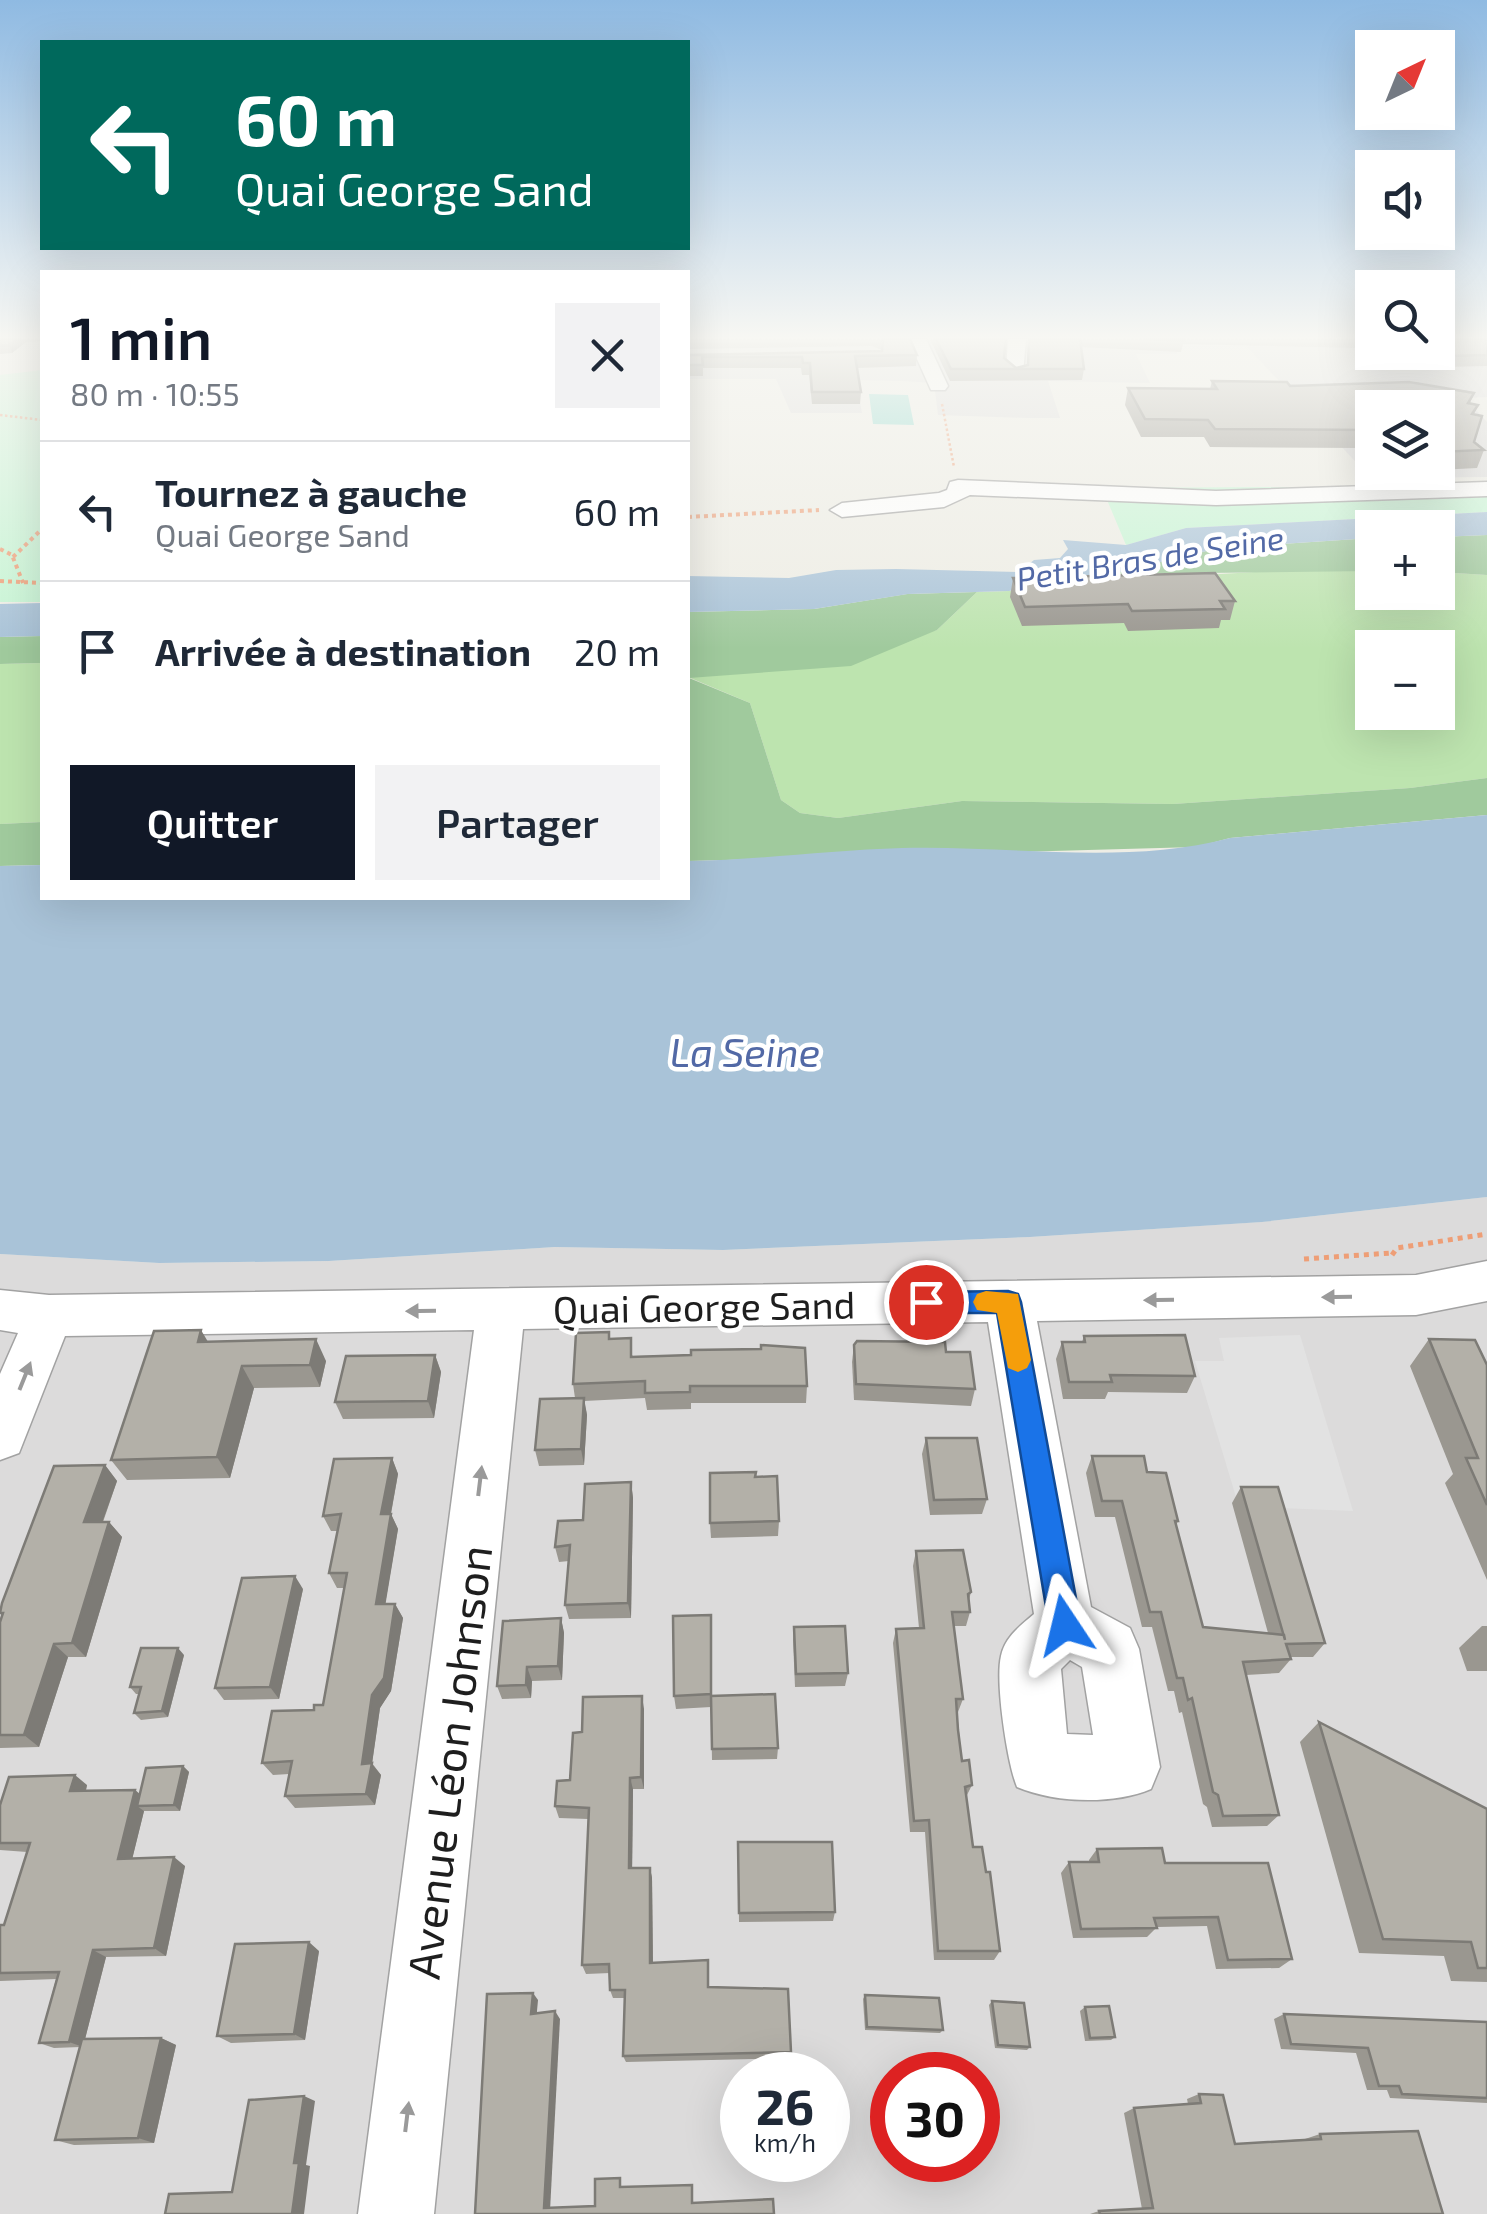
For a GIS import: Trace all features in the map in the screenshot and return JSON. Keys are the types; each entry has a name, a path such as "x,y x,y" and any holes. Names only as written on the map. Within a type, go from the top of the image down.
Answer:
{"street":[{"path":"842,510 944,500 960,493 958,488 1216,498 1487,489"},
{"name":"Quai George Sand","path":"0,1310 49,1316 1480,1297"},
{"path":"1008,1302 1065,1625"},
{"name":"Avenue Léon Johnson","path":"396,2214 500,1310"},
{"path":"0,1436 49,1316"}],"path":[{"path":"949,442 958,488"},
{"path":"690,517 842,510"},
{"path":"13,557 40,532"},
{"path":"0,550 13,557 23,583"},
{"path":"0,582 40,584"},
{"path":"1398,1267 1391,1254 1396,1248 1487,1234"}],"shaded area":[{"path":"1337,442 1355,442 1355,461"},
{"path":"1455,442 1487,442 1487,477 1455,477"},
{"path":"1487,1197 1487,2214 0,2214 0,1254 159,1263 329,1261 555,1247 723,1250 1261,1222"},
{"path":"1300,1335 1353,1511 1281,1508 1236,1497 1195,1361 1224,1361 1219,1338"}],"green space":[{"path":"0,442 40,442 40,602 0,602"},
{"path":"1455,486 1487,486 1487,512 1355,510 1355,519 1186,528 1126,545 1102,488 1455,490"},
{"path":"1487,535 1487,575 1455,573 1455,536"},
{"path":"1355,539 1355,571 1109,574 1219,548"},
{"path":"1355,571 1355,610 1455,610 1455,573 1487,575 1487,778 1410,788 1173,804 962,801 838,818 800,813 781,800 750,703 690,678 937,630 977,592 1009,591 1109,574 1186,576"},
{"path":"977,592 937,630 851,666 690,678 690,612 814,609 907,594"},
{"path":"40,636 40,663 0,664 0,637"},
{"path":"40,663 40,822 0,824 0,664"},
{"path":"690,678 750,703 781,800 800,813 838,818 962,801 1173,804 1410,788 1487,778 1487,815 1230,838 1196,847 690,861"},
{"path":"40,822 40,865 0,866 0,824"}],"water":[{"path":"1487,512 1487,535 1455,536 1455,514"},
{"name":"Petit Bras de Seine","path":"1355,519 1355,539 1219,548 1116,573 1009,591 908,594 814,609 690,612 690,576 789,578 836,570 896,569 1019,572 1034,560 1060,558 1068,549 1063,540 1126,545 1186,528"},
{"path":"40,603 40,636 0,637 0,604"},
{"name":"La Seine","path":"1487,815 1487,1197 1262,1222 723,1250 555,1247 329,1261 159,1263 0,1254 0,866 40,865 40,900 690,900 690,861 902,848 1108,853 1190,846 1230,838"}],"building":[{"path":"1455,442 1474,442 1484,450 1455,451"},
{"path":"1215,573 1235,601 1220,601 1225,609 1132,611 1128,604 1025,607 1013,578"},
{"path":"201,1330 198,1342 316,1339 310,1365 242,1366 217,1457 111,1460 154,1331"},
{"path":"609,1332 609,1339 631,1338 631,1357 691,1355 691,1350 761,1349 761,1345 805,1348 807,1386 690,1386 690,1392 645,1393 645,1381 573,1384 576,1333"},
{"path":"1185,1335 1195,1376 1110,1375 1112,1382 1069,1382 1062,1342 1085,1342 1084,1336"},
{"path":"1429,1339 1475,1340 1487,1365 1487,1505 1466,1458 1478,1458"},
{"path":"857,1341 945,1342 946,1352 970,1352 975,1389 856,1384"},
{"path":"435,1355 428,1401 335,1402 346,1356"},
{"path":"584,1398 581,1449 535,1450 540,1399"},
{"path":"926,1438 977,1438 987,1499 934,1500"},
{"path":"1092,1456 1144,1456 1147,1472 1166,1473 1203,1627 1284,1635 1241,1487 1278,1487 1325,1643 1286,1644 1291,1659 1243,1662 1279,1815 1223,1816 1218,1795 1213,1792 1192,1698 1188,1700 1183,1678 1177,1678 1161,1612 1150,1612 1122,1501 1102,1501"},
{"path":"392,1458 381,1514 391,1514 376,1604 395,1604 384,1678 372,1695 362,1764 372,1763 366,1794 285,1796 292,1761 262,1763 272,1711 314,1710 314,1705 323,1705 347,1573 329,1573 341,1514 323,1516 334,1459"},
{"path":"105,1465 84,1522 109,1522 72,1643 54,1644 24,1735 0,1735 2,1603 54,1466"},
{"path":"756,1472 755,1477 777,1476 779,1521 710,1523 710,1473"},
{"path":"631,1482 628,1603 565,1605 570,1545 555,1547 558,1521 583,1520 585,1484"},
{"path":"963,1550 971,1592 970,1612 952,1612 963,1699 956,1699 958,1730 962,1761 969,1760 972,1785 965,1787 973,1847 982,1847 986,1872 990,1872 1000,1951 938,1951 929,1820 914,1821 896,1629 924,1628 916,1551"},
{"path":"295,1576 270,1687 215,1688 242,1578"},
{"path":"711,1615 711,1694 674,1696 673,1616"},
{"path":"561,1618 558,1666 527,1667 526,1685 497,1686 503,1621"},
{"path":"845,1626 848,1673 796,1674 794,1627"},
{"path":"141,1648 178,1648 162,1711 134,1713 141,1687 130,1687"},
{"path":"775,1694 778,1748 712,1749 711,1696"},
{"path":"642,1696 641,1777 630,1778 629,1868 650,1868 650,1963 708,1960 708,1987 788,1989 791,2052 623,2056 625,1990 610,1990 609,1964 582,1965 589,1808 555,1806 557,1781 570,1780 573,1733 582,1732 583,1697"},
{"path":"1319,1722 1487,1809 1487,1968 1478,1968 1471,1942 1383,1939"},
{"path":"183,1766 174,1805 137,1806 146,1768"},
{"path":"75,1775 70,1791 135,1790 118,1859 174,1857 154,1948 93,1950 69,2042 39,2043 59,1972 0,1973 0,1925 4,1925 30,1843 0,1843 0,1805 9,1777"},
{"path":"738,1842 832,1842 835,1912 739,1913"},
{"path":"1162,1848 1165,1863 1268,1863 1292,1959 1228,1960 1218,1917 1154,1918 1157,1928 1081,1929 1069,1862 1099,1862 1097,1849"},
{"path":"309,1942 294,2034 217,2036 235,1944"},
{"path":"533,1993 531,2014 555,2011 544,2208 595,2206 595,2179 620,2178 620,2187 692,2185 692,2203 773,2199 774,2214 475,2214 487,1994"},
{"path":"865,1995 939,1998 943,2030 867,2027"},
{"path":"992,2001 1024,2003 1030,2047 998,2045"},
{"path":"1109,2006 1115,2037 1090,2038 1085,2007"},
{"path":"1284,2014 1487,2022 1487,2098 1402,2094 1399,2086 1379,2086 1368,2048 1291,2044"},
{"path":"161,2038 138,2138 55,2140 82,2039"},
{"path":"1199,2094 1223,2095 1235,2144 1321,2139 1320,2134 1418,2131 1443,2214 1100,2214 1099,2211 1153,2208 1134,2108 1201,2103"},
{"path":"304,2096 294,2163 299,2163 292,2214 165,2214 169,2194 232,2192 249,2100"}],"slow traffic":[{"path":"986,1302 1008,1302 1018,1360"}],"route":[{"path":"926,1302 1008,1302 1065,1625"}]}
